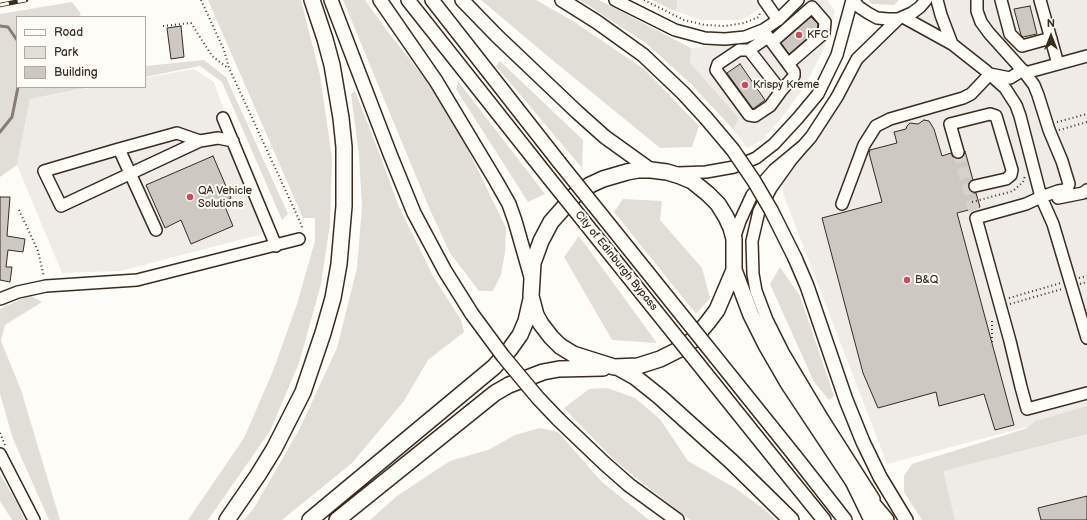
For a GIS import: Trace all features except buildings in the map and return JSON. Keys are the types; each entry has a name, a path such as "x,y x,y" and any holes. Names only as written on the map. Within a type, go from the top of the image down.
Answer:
{"highway":[{"path":"227,520 274,449 303,392 333,298 339,264 344,206 344,147 341,118 332,65 312,0"},
{"path":"310,520 494,366 510,349 520,335 526,321 531,296 533,263 541,241 551,222 574,196 590,185 615,175 632,171 651,170 667,172 692,181 718,204 726,217 734,239 734,270 748,309 766,345 788,382 853,481 872,520"},
{"path":"337,520 495,393 543,372 559,369 638,366 660,359 678,350 693,340 717,310 734,270"},
{"path":"531,296 536,314 541,324 560,346 573,354 615,367 635,377 660,396 732,462 791,520"},
{"path":"853,481 887,520"}],"main road":[{"path":"331,0 414,213 445,271 472,314 524,382 558,419 604,463 634,489 677,520"},
{"path":"380,0 436,81 496,181 515,221 531,279"},
{"name":"City of Edinburgh Bypass","path":"408,0 824,520"},
{"name":"City of Edinburgh Bypass","path":"432,0 559,162 845,520"},
{"path":"462,0 497,36 577,112 615,144 651,170"},
{"path":"562,0 597,22 644,55 706,118 732,150 758,187 777,221 807,286 846,400 863,442 880,477 906,520"}],"street":[{"path":"615,0 675,30 705,38 725,39 768,36"},
{"path":"764,0 778,20"},
{"path":"768,36 778,20 798,0"},
{"path":"853,0 859,7 877,18 901,18 952,44 1005,88 1016,105 1020,116 1041,196 1053,224 1087,338"},
{"path":"667,172 706,172 734,167 756,158 774,144 818,94 837,55 853,0"},
{"path":"887,520 822,419 783,352 767,320 756,291 753,274 752,241 759,211 771,188 830,109 857,59 901,18 912,13 926,0"},
{"path":"937,0 952,44"},
{"path":"1001,0 1010,34 1022,46 1051,38"},
{"path":"1040,0 1058,64"},
{"path":"980,1 978,11 981,22 1034,85 1069,184 1067,189 1041,196 1026,204 976,218 1002,302 1027,409 1087,393"},
{"path":"768,36 791,68 794,76 780,91 770,106 755,116 748,115 716,70 718,64 739,50 749,50 768,36 812,7 825,22 824,33 798,56 791,68"},
{"path":"749,50 780,91"},
{"path":"990,74 1010,78 1024,72 1087,56"},
{"path":"842,204 864,145 876,126 890,119 963,98 971,94 990,74"},
{"path":"958,152 950,124 990,114 996,116 1012,170 1011,175 1006,178 975,186"},
{"path":"223,118 276,246"},
{"path":"200,141 177,133 44,171 62,206 200,141 218,138 233,141"},
{"path":"734,239 740,221 752,195 774,170 803,146"},
{"path":"119,149 156,230"},
{"path":"1041,196 1058,198 1087,190"},
{"path":"0,299 18,292 46,286 137,280 299,239"},
{"path":"0,454 34,520"}],"path":[{"path":"201,0 224,50 229,68 302,226 299,239"},
{"path":"644,0 684,20 705,25 725,26 744,23 759,17 761,13 758,5 764,0"},
{"path":"163,26 191,23 212,56 229,68"},
{"path":"1056,128 1057,131 1087,122"},
{"path":"19,210 38,251 46,286"},
{"path":"1071,284 1078,282 1077,279 1087,276"},
{"path":"992,342 992,305 1002,302 1005,299 1062,283 1064,288 1006,305 1002,302"},
{"path":"1032,291 1034,297"}],"shaded area":[{"path":"652,0 775,0 742,20 701,20 670,9"},
{"path":"803,0 827,0 835,11 824,49 803,89 780,120 761,141 747,148 733,129 739,118 690,63 691,48 744,42 770,31"},
{"path":"926,0 1087,0 1087,411 887,464 784,196 780,177 857,59"},
{"path":"194,69 214,82 260,214 262,234 121,271 62,273 17,165 30,99 90,88 146,88 146,78"},
{"path":"1087,413 1087,520 922,520 904,492 904,476 912,464 1025,429"}],"green space":[{"path":"208,0 301,0 320,75 332,158 330,224 321,284 299,363 270,431 208,520 188,520 244,438 273,371 297,304 315,241 315,218 303,218"},
{"path":"343,0 365,0 426,80 460,133 506,228 505,252 501,275 493,291 479,291 450,253 430,210"},
{"path":"481,0 536,0 573,21 644,69 699,126 692,147 660,148"},
{"path":"580,0 599,0 691,48 690,63 739,118 733,129 691,84 647,44"},
{"path":"652,0 677,0 676,11 670,9"},
{"path":"868,0 899,0 894,5 872,4"},
{"path":"72,2 81,14 79,16 16,16 16,88 86,88 30,99 17,165 0,177 0,14"},
{"path":"204,60 226,77 288,214 282,220 222,82 200,66 146,77 146,66"},
{"path":"500,61 583,140 582,168 496,66"},
{"path":"458,81 545,194 528,202 456,89"},
{"path":"355,91 399,207 433,276 461,320 464,332 428,360 404,401 352,463 282,520 244,520 254,508 299,430 337,348 357,268 362,207 359,155 351,94"},
{"path":"623,199 662,201 660,220 702,268 710,298 696,314 614,212"},
{"path":"579,236 657,343 612,340 564,257"},
{"path":"780,267 800,296 834,396 829,400 814,382 770,284"},
{"path":"30,295 42,302 5,325 1,341 21,390 60,520 49,520 13,439 0,394 0,309"},
{"path":"607,388 635,398 660,419 688,461 735,488 764,509 775,520 690,520 686,517 615,461 564,408 589,389"},
{"path":"1087,406 1087,434 943,471 955,520 922,520 904,492 904,476 912,464 1025,429 1036,421"},
{"path":"540,428 558,432 602,482 649,520 370,520 397,496 450,461 488,450 515,435"},
{"path":"0,474 25,520 12,520 0,501"}],"waterway":[{"path":"0,26 8,27 16,39"},
{"path":"0,132 12,117 18,88"}],"tunnel":[{"path":"958,152 976,218"}],"railway":[{"path":"0,5 26,0"}],"place":[{"name":"KFC","path":"799,35"},
{"name":"Krispy Kreme","path":"745,85"},
{"name":"QA Vehicle Solutions","path":"190,197"},
{"name":"B&Q","path":"907,280"}]}
